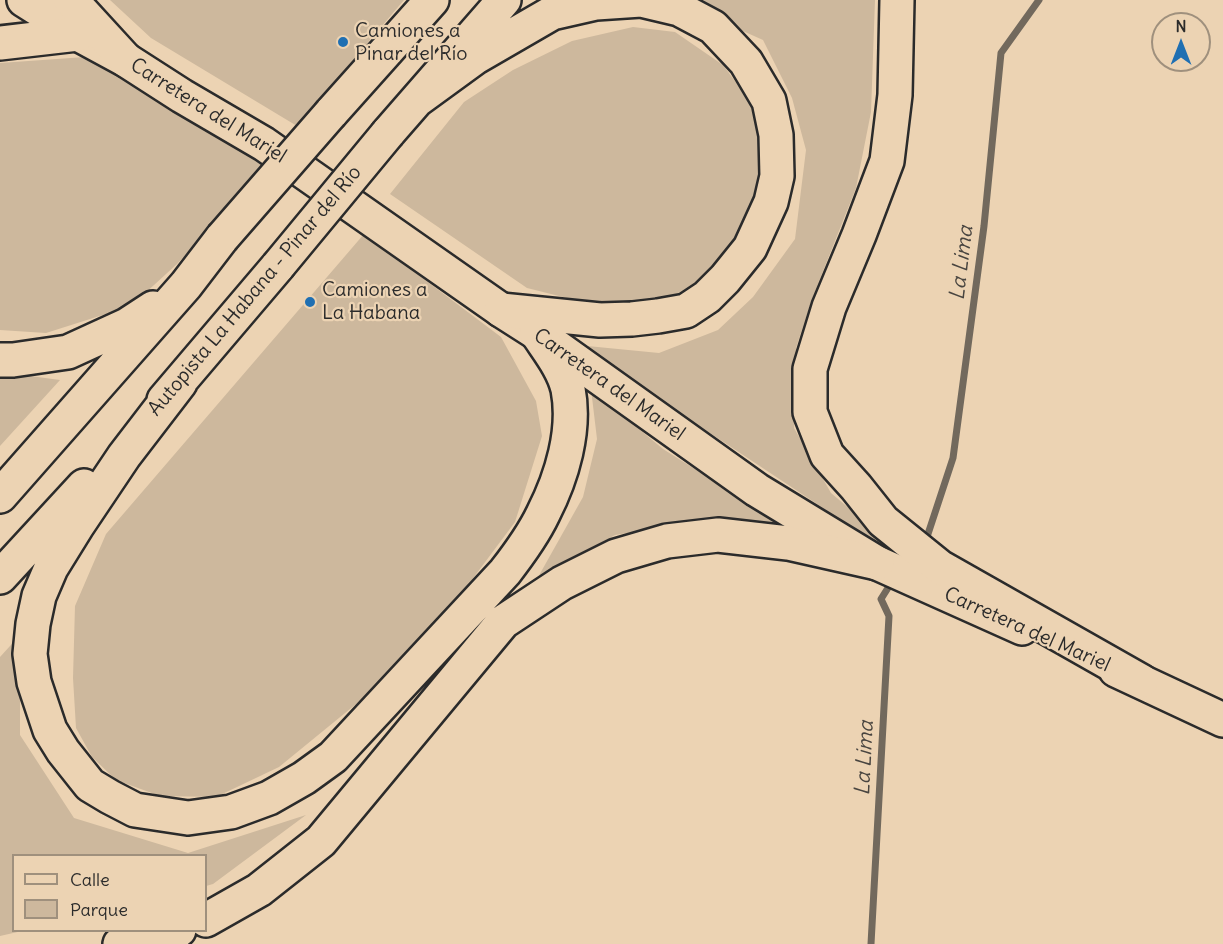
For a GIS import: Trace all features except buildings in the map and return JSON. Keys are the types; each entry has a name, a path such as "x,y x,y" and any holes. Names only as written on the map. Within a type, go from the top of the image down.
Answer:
{"main road":[{"name":"Carretera del Mariel","path":"24,0 264,144 537,333 757,490 877,563 1223,720"},
{"path":"71,0 126,60"},
{"path":"0,496 186,285 222,238 432,0"},
{"name":"Autopista La Habana - Pinar del Río","path":"0,577 180,383 388,133 504,0"},
{"path":"417,100 477,57 552,13 596,3 641,0 679,9 713,27 746,62 769,101 776,135 777,176 771,202 750,249 707,297 686,311 632,319 600,320 501,310"},
{"path":"897,0 895,94 887,160 829,307 810,369 810,412 827,455 883,520 940,567 1141,681"},
{"path":"0,43 78,34"},
{"path":"0,360 69,352 127,326 186,285"},
{"path":"180,383 124,456 51,568 39,596 30,654 34,682 50,730 63,751 90,785 135,810 188,819 231,812 269,798 304,778 333,757 505,572 543,514 566,453 569,433 567,388 557,363 537,333"},
{"path":"207,919 259,890 321,841 503,622 562,583 616,556 667,542 718,536 788,543 877,563"},
{"path":"120,944 171,932"}],"green space":[{"path":"110,0 404,0 297,126 151,38"},
{"path":"660,0 875,0 871,112 856,188 812,299 796,348 794,428 831,493 897,549 891,553 577,345 659,353 718,330 753,297 795,239 806,150 792,98 763,40 707,15"},
{"path":"633,27 675,32 723,65 749,100 764,155 764,196 728,269 681,306 603,307 527,288 390,194 464,102 513,70 572,41"},
{"path":"85,57 267,167 177,264 131,306 46,333 0,330 0,63"},
{"path":"364,234 501,337 536,401 542,436 515,522 465,589 372,691 279,767 216,797 160,796 116,780 92,757 76,728 73,678 75,606 106,534"},
{"path":"0,372 60,380 0,446"},
{"path":"591,389 663,449 792,530 700,521 615,535 537,579 583,497 597,439"},
{"path":"20,635 20,735 74,818 188,853 306,815 213,884 207,886 207,854 12,854 12,932 18,932 0,936 0,657"}],"waterway":[{"name":"La Lima","path":"927,537 953,458 984,226 1001,53 1039,0"},
{"name":"La Lima","path":"871,944 889,616 881,599 893,580"}],"place":[{"name":"Camiones a Pinar del Río","path":"343,42"},
{"name":"Camiones a La Habana","path":"310,302"}]}
